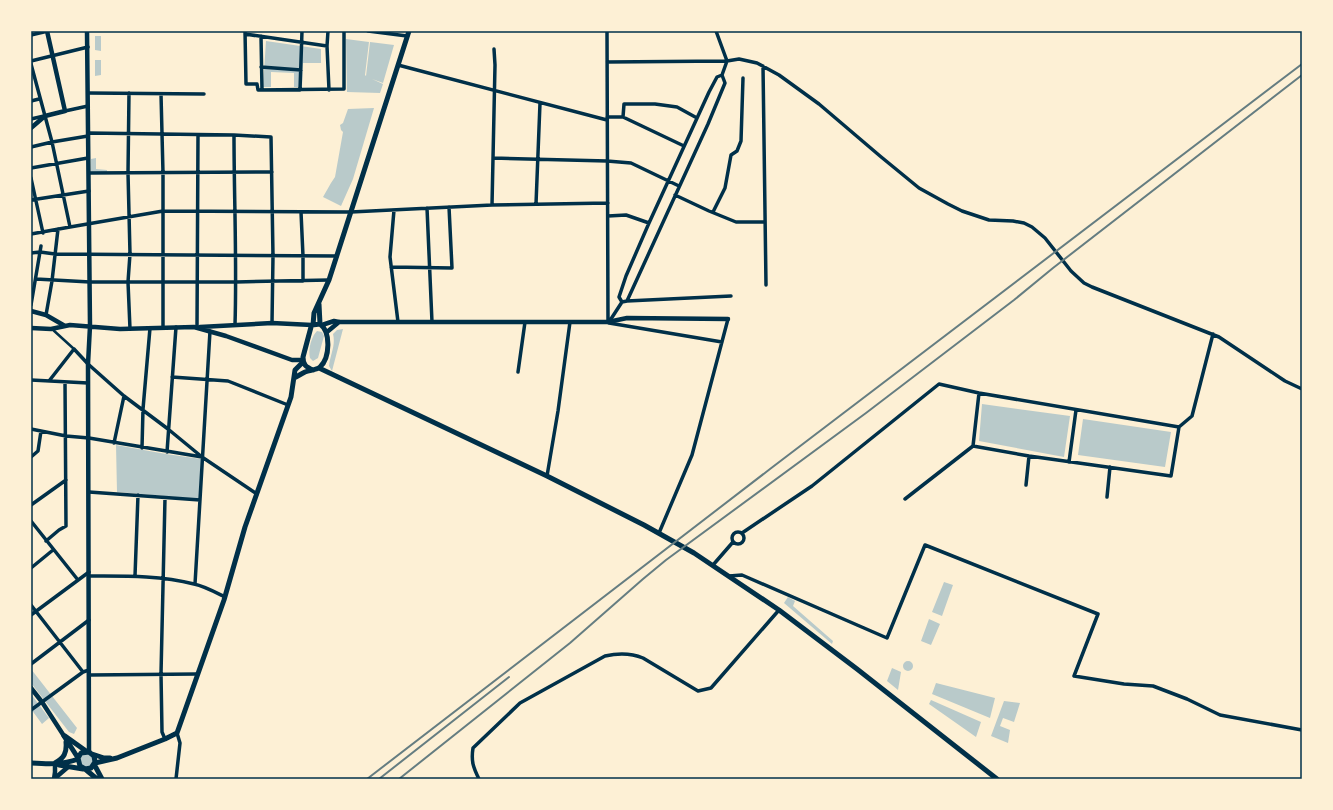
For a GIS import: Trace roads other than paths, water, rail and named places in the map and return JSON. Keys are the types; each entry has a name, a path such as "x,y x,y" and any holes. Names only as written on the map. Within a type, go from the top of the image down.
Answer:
{"main road":[{"path":"31,763 55,764 84,769 91,768 94,764 117,758 165,739 177,732 225,597 245,527 291,397 295,370 303,361 314,313 329,280 408,34"},
{"path":"294,378 319,368 325,360 328,345 327,332 321,324 319,304"},
{"path":"312,325 321,324"},
{"path":"325,360 327,367 332,374"},
{"path":"303,361 306,367 313,370"},
{"path":"319,368 547,476 659,533 694,553 779,610 858,669 997,779"},
{"path":"64,736 89,752 104,758 117,758"},
{"path":"64,736 78,759 78,764 97,779"},
{"path":"55,764 66,754 67,748 64,736"},
{"path":"55,764 71,762 78,759 81,753 89,752"},
{"path":"89,752 95,758 94,764 102,779"}],"street":[{"path":"31,35 48,31 65,111"},
{"path":"87,31 90,282 88,364 90,670 89,752"},
{"path":"300,90 302,31"},
{"path":"328,31 328,90"},
{"path":"327,46 245,33 246,84 257,84 258,90 344,89 344,31"},
{"path":"368,31 408,34"},
{"path":"607,31 608,322"},
{"path":"622,302 619,297 626,276 697,118 717,77 722,74 727,61 716,31"},
{"path":"261,36 262,90"},
{"path":"31,61 88,47"},
{"path":"492,205 494,50"},
{"path":"607,62 727,61 739,59 757,63 779,75 819,104 919,188 962,211 989,220 1013,221 1024,224 1039,232 1066,265 1084,283 1213,334 1285,381 1302,389"},
{"path":"31,64 52,142 70,226"},
{"path":"398,65 540,103 607,118 623,117 684,146"},
{"path":"762,66 766,285"},
{"path":"261,68 301,70"},
{"path":"627,301 708,124 725,83 722,74"},
{"path":"713,212 725,188 731,155 737,151 741,141 743,78"},
{"path":"88,93 204,94"},
{"path":"129,93 128,173 130,254 128,282 130,329"},
{"path":"161,94 163,173 163,328"},
{"path":"31,101 40,99"},
{"path":"536,204 540,103"},
{"path":"623,117 624,104 654,104 676,107 697,118"},
{"path":"31,119 88,106"},
{"path":"31,128 45,116"},
{"path":"31,147 88,135 162,134 271,137 273,256 272,323"},
{"path":"197,328 198,135"},
{"path":"234,135 236,282 234,325"},
{"path":"31,168 88,158"},
{"path":"493,158 631,163 679,186"},
{"path":"89,173 272,172"},
{"path":"31,178 43,233"},
{"path":"31,200 89,191"},
{"path":"675,194 736,222 764,222"},
{"path":"31,234 43,233 70,226 163,212 351,212 492,205 608,203"},
{"path":"391,267 452,268 449,207"},
{"path":"427,208 432,322"},
{"path":"394,210 390,257 398,322"},
{"path":"301,212 303,281"},
{"path":"608,216 626,215 649,224"},
{"path":"46,315 52,281 58,229"},
{"path":"31,305 32,290 36,277 41,246"},
{"path":"31,253 337,256"},
{"path":"31,274 36,277 52,281 90,282 273,282 329,280"},
{"path":"608,322 622,302 731,296"},
{"path":"31,311 46,315 65,326"},
{"path":"608,322 627,318 728,318 692,455 659,533"},
{"path":"321,324 334,321 608,322 722,342"},
{"path":"327,332 339,322"},
{"path":"518,372 525,322"},
{"path":"547,476 558,411 570,322"},
{"path":"31,328 51,329 65,326 90,326 130,329 176,327 197,328 272,323 312,325"},
{"path":"166,452 176,327"},
{"path":"142,448 143,410 150,328"},
{"path":"197,328 210,331 292,360 303,361"},
{"path":"51,329 124,396 202,457 257,494"},
{"path":"195,584 210,331"},
{"path":"972,446 1029,456 1171,476 1179,427 1192,416 1213,334"},
{"path":"49,381 74,349"},
{"path":"172,377 228,381 288,405"},
{"path":"31,380 88,383"},
{"path":"46,541 66,526 65,382"},
{"path":"714,566 732,542 732,536 734,533 742,533 812,486 939,384 979,393 1179,427"},
{"path":"905,499 972,446 979,393"},
{"path":"114,443 124,396"},
{"path":"1069,462 1076,410"},
{"path":"31,429 66,436 89,438 202,457"},
{"path":"31,457 38,452 41,431"},
{"path":"1026,485 1029,456"},
{"path":"1107,497 1110,467"},
{"path":"31,505 66,480"},
{"path":"89,492 200,500"},
{"path":"135,576 138,495"},
{"path":"165,498 161,674 162,732 165,739"},
{"path":"31,521 78,580"},
{"path":"732,542 738,544 742,543 744,537 742,533"},
{"path":"729,576 742,576 887,638 925,545 1098,614 1074,676 1124,684 1153,686 1187,699 1220,715 1302,730"},
{"path":"31,568 53,550"},
{"path":"31,616 78,580 89,574 163,578 195,584 225,597"},
{"path":"31,605 83,672"},
{"path":"479,779 474,769 472,758 473,748 520,703 606,656 615,653 634,654 643,658 698,691 711,688 779,610"},
{"path":"31,664 89,620"},
{"path":"31,710 83,672 90,670"},
{"path":"90,675 197,674"},
{"path":"31,688 64,736"},
{"path":"176,779 180,743 177,732"},
{"path":"54,779 55,764"},
{"path":"54,779 68,766"}],"railway":[{"path":"367,779 770,469 1302,64"},
{"path":"399,779 570,643 666,560 866,413 1014,300 1053,268 1302,75"},
{"path":"379,779 509,677"}]}
